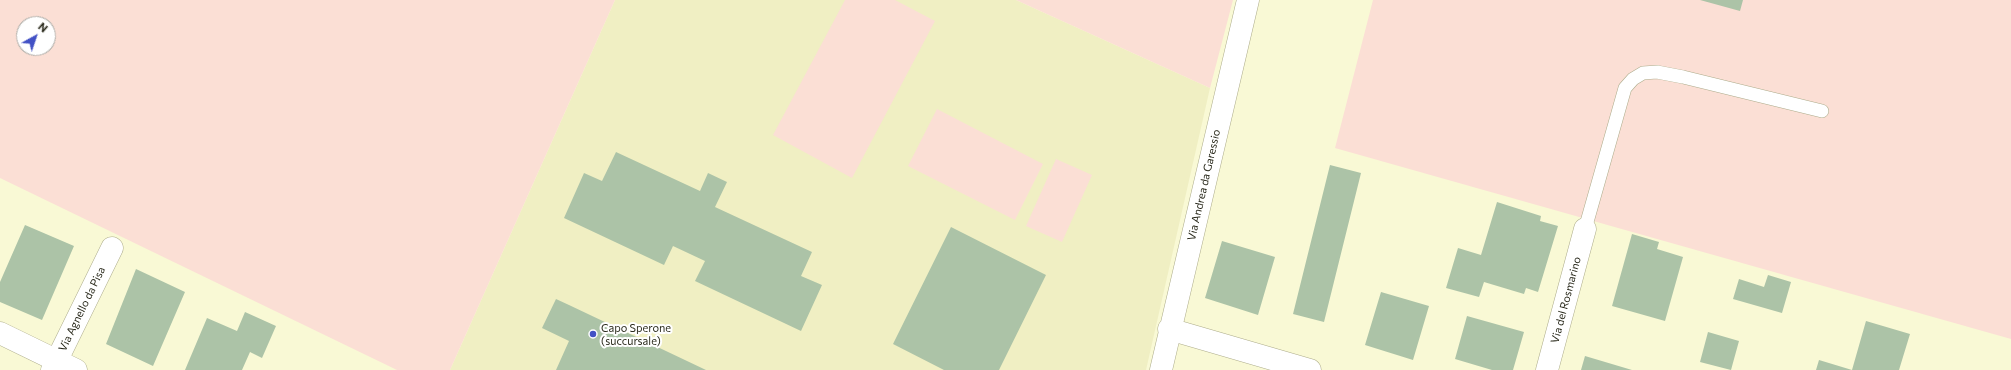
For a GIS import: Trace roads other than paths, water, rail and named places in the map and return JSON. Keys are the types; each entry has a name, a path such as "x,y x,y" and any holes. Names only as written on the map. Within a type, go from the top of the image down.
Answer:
{"street":[{"name":"Via Andrea da Garessio","path":"1161,370 1248,0"},
{"name":"Via del Rosmarino","path":"1547,370 1585,229"},
{"name":"Via Agnello da Pisa","path":"55,365 112,248"},
{"path":"1170,329 1310,370"},
{"path":"0,333 55,365 76,370"}],"lane":[{"path":"1585,229 1625,88 1633,79 1643,73 1657,72 1683,77 1822,111"}],"place":[{"name":"Capo Sperone (succursale)","path":"593,334"}]}
